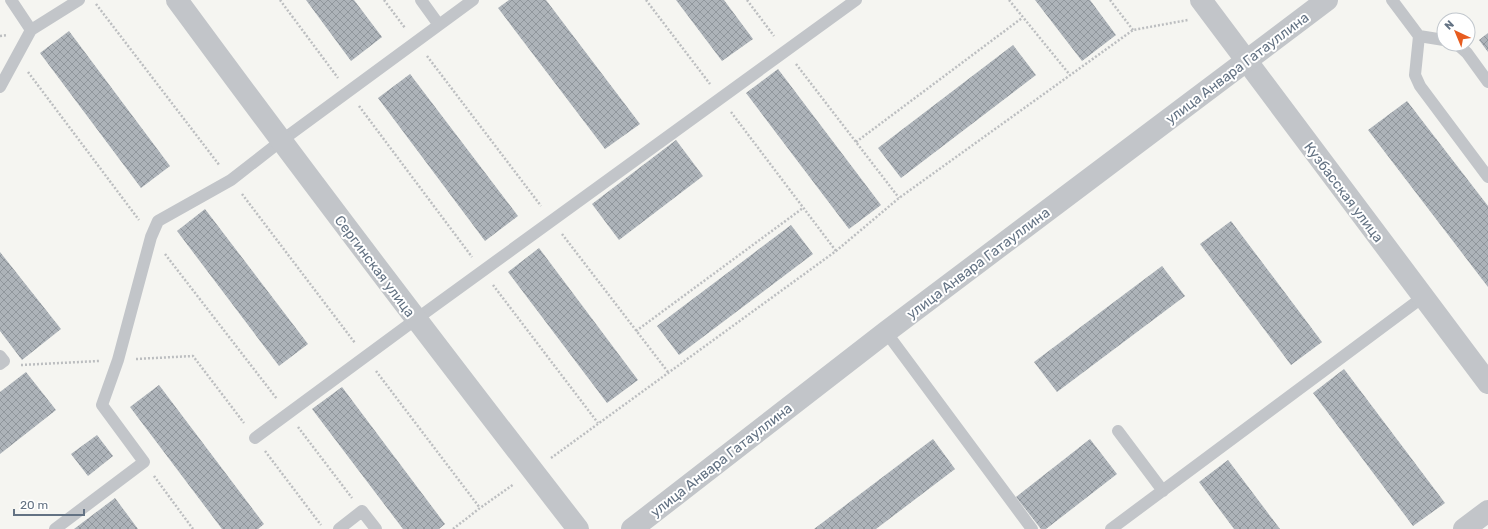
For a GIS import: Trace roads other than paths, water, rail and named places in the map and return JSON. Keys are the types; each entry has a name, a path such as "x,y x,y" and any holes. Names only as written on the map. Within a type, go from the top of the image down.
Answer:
{"street":[{"name":"Сергинская улица","path":"177,0 415,320 578,529"},
{"name":"улица Анвара Гатауллина","path":"632,529 886,332 1327,0"},
{"name":"Кузбасская улица","path":"1207,8 1423,297 1484,371"},
{"path":"1464,529 1488,511"}],"lane":[{"path":"11,0 31,30"},
{"path":"0,87 31,30 79,0"},
{"path":"421,0 439,25"},
{"path":"55,529 144,462 102,405 118,360 151,237 158,221 231,180 281,141 473,0"},
{"path":"255,438 856,0"},
{"path":"1392,0 1419,36 1415,75 1420,86 1488,177"},
{"path":"1419,36 1436,39"},
{"path":"1466,52 1488,82"},
{"path":"1112,529 1423,297"},
{"path":"886,332 1032,529"},
{"path":"0,356 4,361 0,364"},
{"path":"1118,431 1163,491"},
{"path":"339,529 362,511 376,529"}]}
